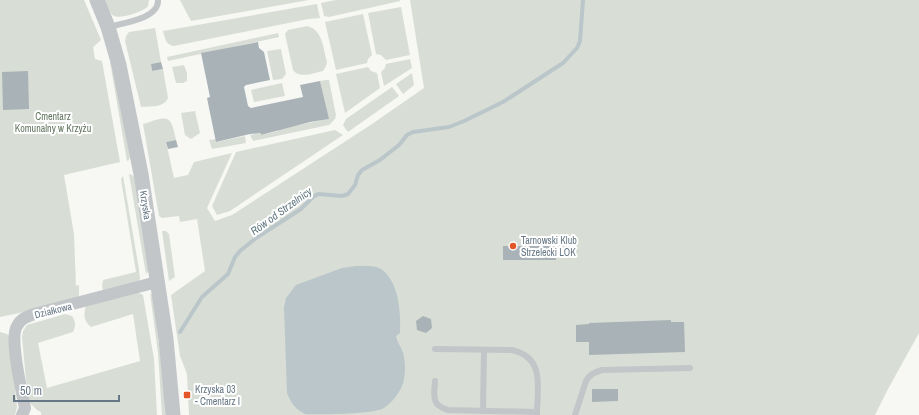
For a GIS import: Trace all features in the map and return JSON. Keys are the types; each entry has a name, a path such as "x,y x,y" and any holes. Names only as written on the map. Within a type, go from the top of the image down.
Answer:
{"street":[{"name":"Krzyska","path":"97,0 108,27 119,65 141,174 169,362 173,415"},
{"name":"Działkowa","path":"22,415 25,408 14,344 16,327 22,319 34,314 158,282"}],"lane":[{"path":"108,27 149,15 156,8 158,0"},
{"path":"435,349 512,350 522,352 530,358 537,371 537,413 448,410 438,406 434,400 435,381"},
{"path":"483,411 484,350"},
{"path":"575,415 586,381 589,376 595,372 602,370 690,368"}],"green space":[{"name":"Cmentarz Komunalny w Krzyżu","path":"0,0 84,0 101,40 93,47 95,59 102,61 120,162 64,175 74,234 76,286 79,285 79,298 76,301 0,317"},
{"path":"104,0 149,0 148,6 142,11 117,17 111,13"},
{"path":"180,0 309,0 191,21"},
{"path":"336,0 400,1 329,17 324,16 321,3"},
{"path":"410,0 919,0 919,333 875,415 189,415 187,374 180,356 171,295 205,271 197,219 180,222 179,216 162,218 159,216 143,124 163,118 170,121 176,140 166,142 174,178 188,175 194,162 232,153 207,208 215,221 232,215 372,124 424,88"},
{"path":"317,4 320,18 308,19 174,46 168,43 165,39 163,31"},
{"path":"401,7 410,55 386,60 381,55 376,54 368,13"},
{"path":"363,14 372,55 368,59 367,63 336,70 325,22"},
{"path":"307,26 316,31 322,40 327,62 323,71 303,75 296,73 293,70 285,34 288,30"},
{"path":"155,28 161,62 151,64 152,71 163,69 168,98 160,105 141,107 125,41 129,32"},
{"path":"278,33 279,37 168,61 167,57"},
{"path":"281,49 286,74 282,79 273,80 267,51"},
{"path":"410,59 412,68 384,86 381,72 385,68 386,64"},
{"path":"110,62 112,64 130,156 129,160 127,161"},
{"path":"184,65 187,73 187,81 183,83 176,83 172,67"},
{"path":"368,67 371,71 377,73 380,88 345,113 336,74"},
{"path":"412,73 414,85 403,94 396,84"},
{"path":"329,80 336,115 335,119 329,125 253,141 250,135 261,133 262,135 278,131 278,129 328,119 320,81"},
{"path":"282,83 285,96 254,102 251,90"},
{"path":"392,87 399,96 348,132 343,125 346,119"},
{"path":"195,111 200,133 191,139 185,135 181,113"},
{"path":"335,130 343,135 230,211 217,215 212,206 236,152"},
{"path":"245,136 246,143 212,149 209,140 216,139 217,142"},
{"path":"129,174 134,177 149,270 146,274"},
{"path":"123,176 140,279 137,283 103,290 103,280 136,272 121,179"},
{"path":"162,231 166,231 169,234 175,277 169,281"},
{"path":"129,293 139,293 143,295 154,359 157,415 41,415 41,412 28,401 22,337 23,331 27,325 65,314 72,316 75,322 73,332 38,343 47,388 140,361 133,314 91,327 85,318 86,306"},
{"path":"150,293 154,302 164,387 165,415 162,415 158,353"},
{"path":"0,332 9,336 17,407 15,415 0,415"}],"shaded area":[{"path":"373,266 379,268 387,274 392,281 398,298 399,307 400,333 396,336 402,350 405,363 403,382 394,399 382,409 376,411 305,414 294,405 287,393 284,307 286,298 296,285 342,268"}],"building":[{"path":"258,42 259,48 264,52 270,80 246,85 244,87 248,106 251,108 303,97 300,85 320,81 329,119 310,122 261,135 261,133 250,134 216,142 207,98 210,97 201,53"},
{"path":"161,62 163,69 152,71 151,64"},
{"path":"28,71 29,109 3,110 2,72"},
{"path":"176,140 178,147 168,149 166,142"},
{"path":"503,246 556,246 556,260 503,260"},
{"path":"423,316 431,319 432,328 426,333 417,330 416,321"},
{"path":"671,320 671,322 684,322 685,352 589,355 589,342 576,342 576,325 589,323"},
{"path":"592,389 618,389 618,401 592,402"}],"waterway":[{"name":"Rów od Strzelnicy","path":"180,332 202,297 228,274 235,257 240,251 256,238 301,209 313,197 318,194 342,196 348,194 355,185 358,175 362,170 380,160 399,145 407,135 413,132 449,127 464,121 503,102 563,63 577,48 580,41 583,0"}],"place":[{"name":"Tarnowski Klub Strzelecki LOK","path":"513,246"},
{"name":"Krzyska 03 - Cmentarz I","path":"187,395"}]}
